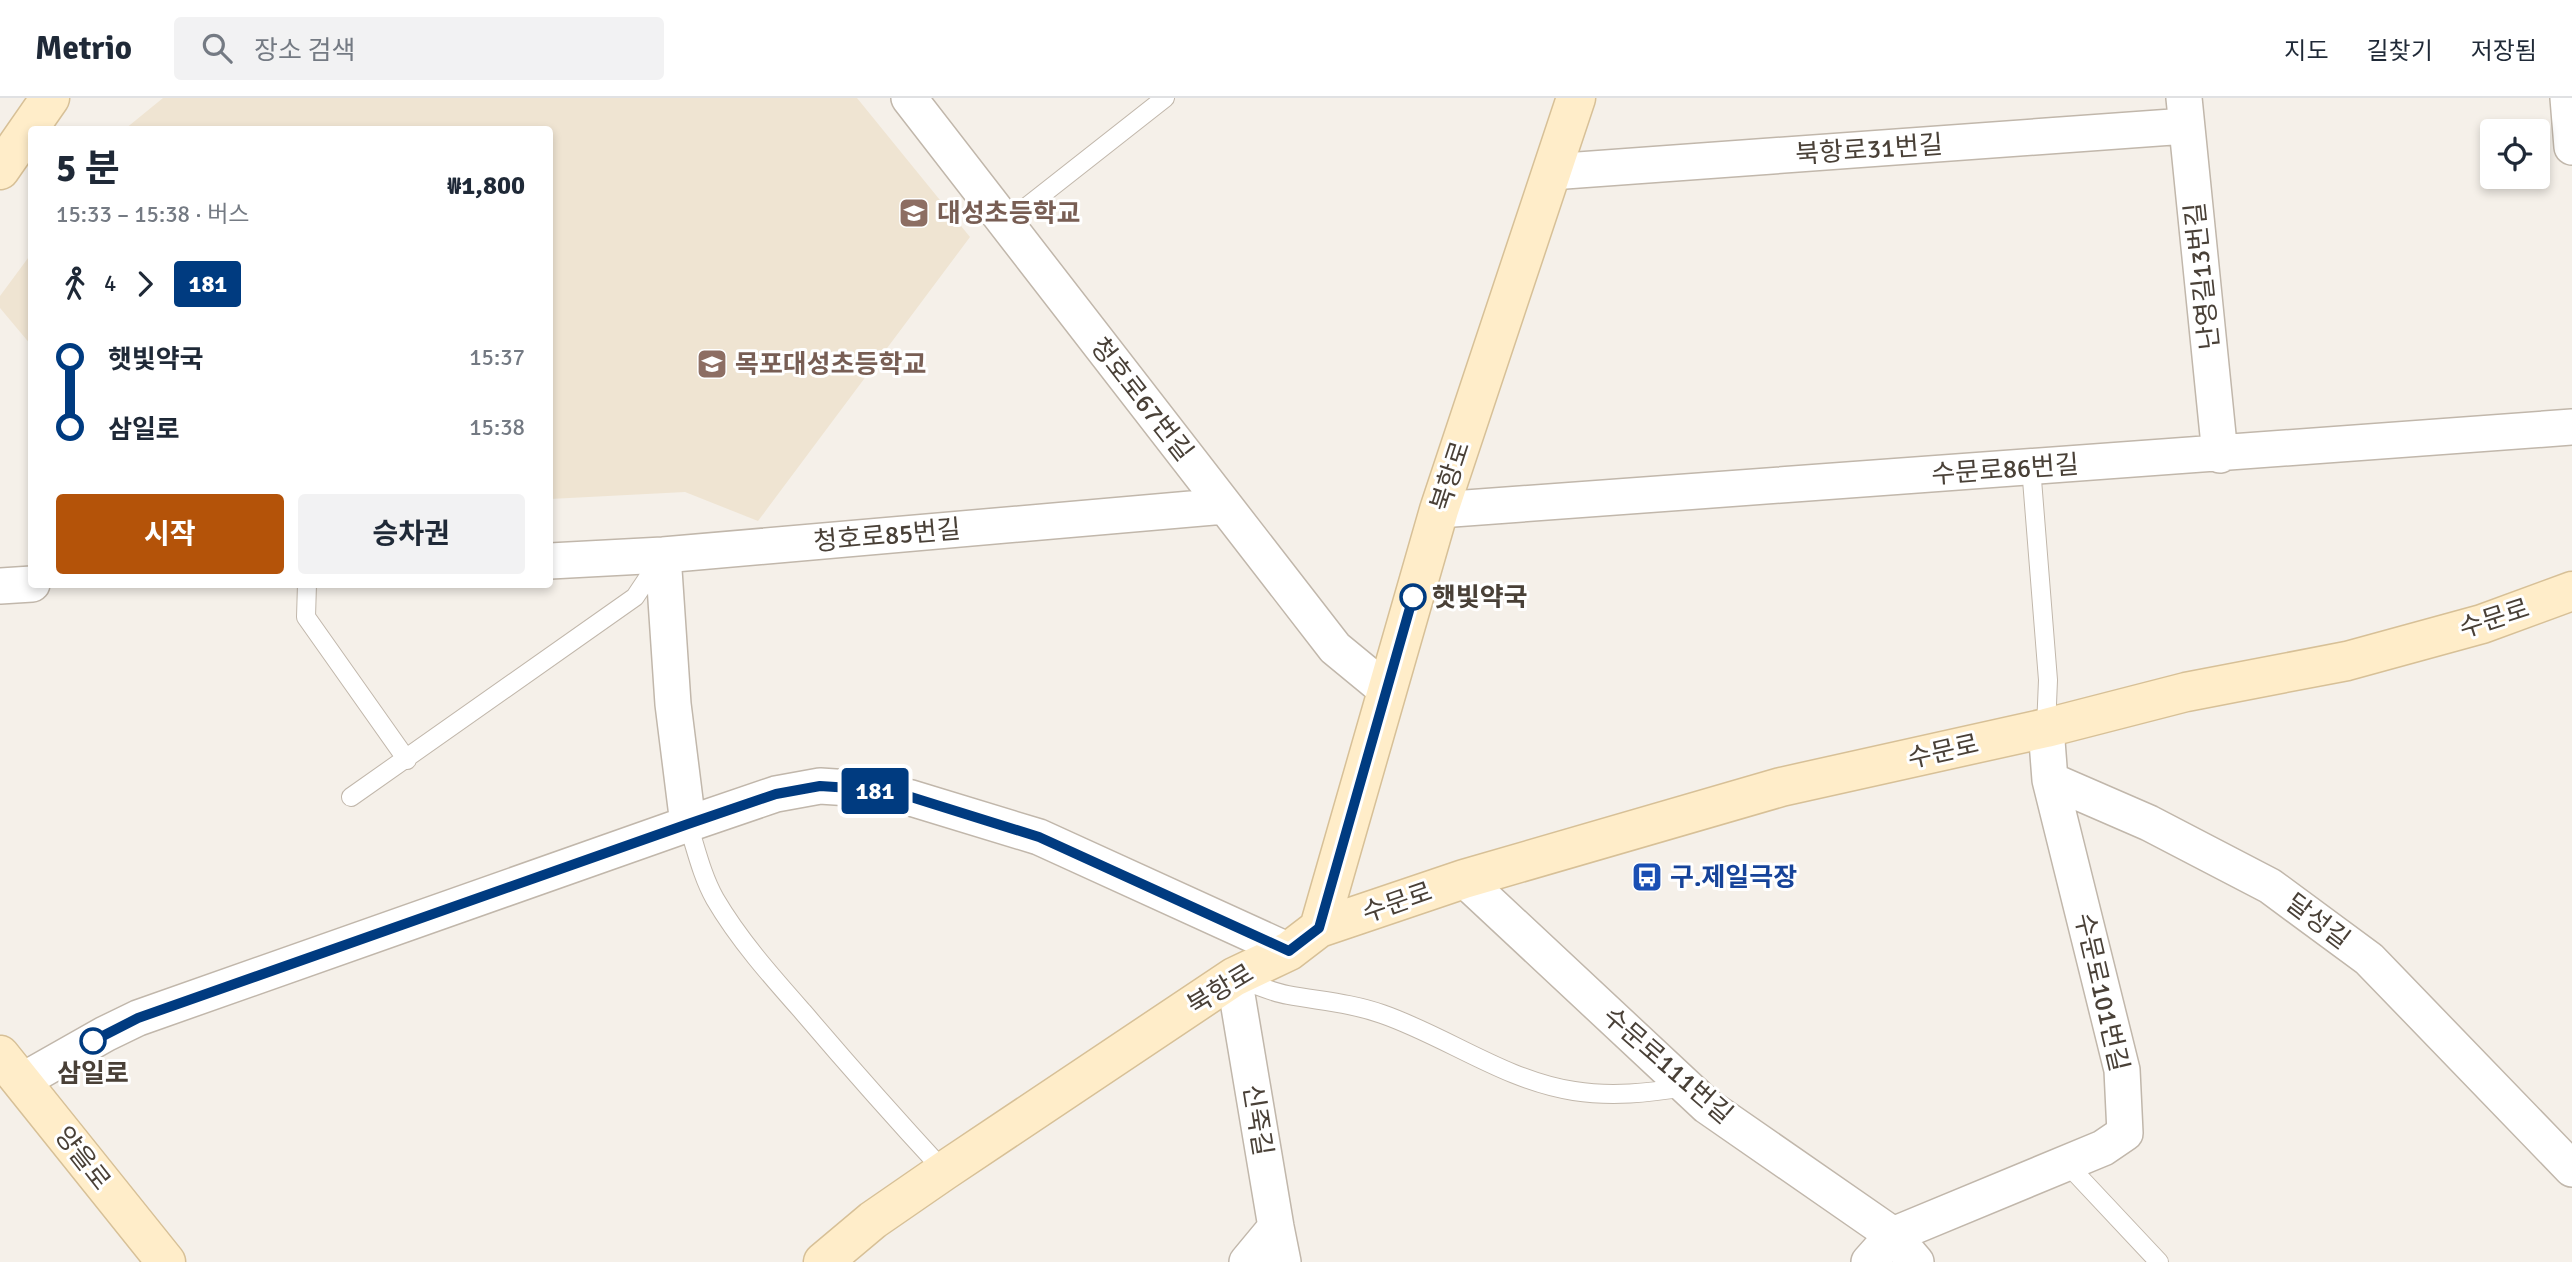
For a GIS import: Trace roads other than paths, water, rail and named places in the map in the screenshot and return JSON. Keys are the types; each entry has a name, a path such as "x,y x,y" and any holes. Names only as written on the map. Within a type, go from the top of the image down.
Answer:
{"street":[{"path":"31,126 50,98"},
{"name":"청호로67번길","path":"909,98 1335,648 1386,690"},
{"name":"북항로","path":"823,1262 873,1220 944,1171 1234,977 1304,939 1386,690 1439,510 1576,98"},
{"path":"2568,98 2572,148"},
{"name":"북항로31번길","path":"1551,172 2185,112"},
{"name":"난영길13번길","path":"2185,112 2220,455"},
{"path":"0,170 28,130"},
{"name":"수문로86번길","path":"1439,510 2220,455 2572,427"},
{"name":"청호로85번길","path":"553,561 663,555 1225,506"},
{"path":"663,555 673,704 688,824"},
{"path":"0,586 28,584"},
{"name":"수문로","path":"1304,939 1464,879 1781,787 2046,728 2186,692 2347,661 2482,624 2572,591"},
{"path":"2046,728 2050,780"},
{"name":"수문로101번길","path":"2050,780 2122,1070 2125,1133 2103,1148 2067,1164"},
{"name":"달성길","path":"2050,780 2149,823 2270,886 2369,959 2572,1169"},
{"path":"7,1077 138,1018 776,794 820,786 866,789 911,797 1039,837 1304,939"},
{"name":"수문로111번길","path":"1464,879 1707,1106 1893,1235 1916,1262"},
{"name":"신죽길","path":"1234,977 1283,1262"},
{"name":"양을로","path":"7,1077 166,1262"},
{"path":"1870,1262 1893,1235 2067,1164"},
{"path":"1247,1262 1276,1227"}],"lane":[{"path":"1006,223 1165,98"},
{"path":"2031,467 2048,680 2046,728"},
{"path":"351,797 635,597 663,555"},
{"path":"307,588 306,617 407,760"},
{"path":"688,824 701,867 715,898 740,935 826,1040 944,1171"},
{"path":"1234,977 1285,995 1359,1006 1404,1021 1506,1069 1552,1086 1607,1094 1643,1094 1686,1087"},
{"path":"2067,1164 2159,1262"}],"place":[{"name":"대성초등학교","path":"914,213"},
{"name":"목포대성초등학교","path":"712,364"},
{"name":"햇빛약국","path":"1413,597"},
{"name":"구.제일극장","path":"1647,877"},
{"name":"삼일로","path":"93,1041"}]}
